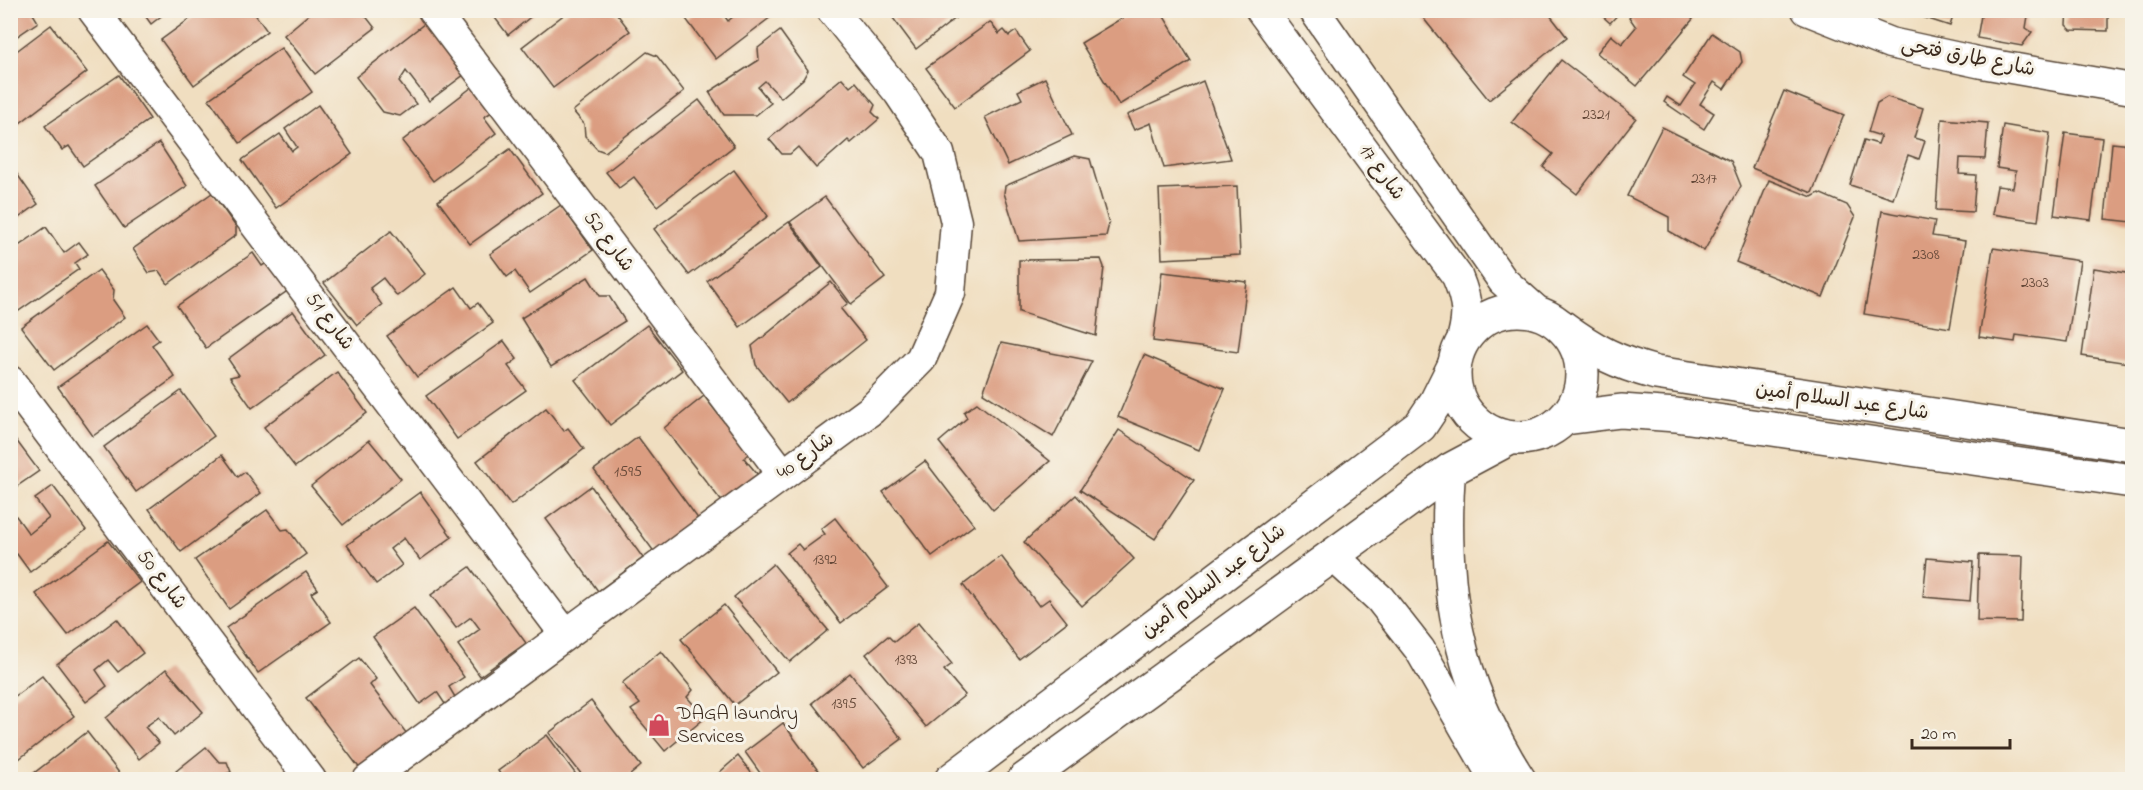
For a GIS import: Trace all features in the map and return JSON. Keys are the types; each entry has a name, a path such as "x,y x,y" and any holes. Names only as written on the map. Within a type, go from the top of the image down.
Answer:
{"street":[{"name":"شارع 51","path":"93,10 565,634"},
{"name":"شارع 52","path":"433,10 783,474"},
{"name":"شارع 40","path":"368,780 872,410 921,359 950,293 956,222 939,153 899,93 832,10"},
{"name":"شارع 17","path":"1261,10 1457,276 1466,299 1467,310 1467,323 1457,356"},
{"name":"شارع 17","path":"1314,10 1503,281 1551,320"},
{"name":"شارع طارق فتحى","path":"1807,10 1890,43 1982,63 2133,89"},
{"path":"1520,310 1551,320 1575,343 1582,362 1583,382 1577,402 1565,418 1549,431 1530,437 1510,438 1491,433 1473,421 1461,405 1455,386 1457,356 1470,331 1484,319 1502,312 1520,310"},
{"name":"شارع عبد السلام أمين","path":"1551,320 1594,350 1617,362 1656,373 2133,445"},
{"name":"شارع عبد السلام أمين","path":"951,780 1420,426 1436,402 1457,356"},
{"name":"شارع 50","path":"10,381 311,780"},
{"name":"شارع عبد السلام أمين","path":"1565,418 1621,411 1676,415 2133,481"},
{"path":"1024,780 1450,470 1510,438"},
{"path":"1450,470 1446,531 1450,592 1458,633 1506,776"},
{"path":"1332,555 1380,599 1420,650 1506,776"}],"building":[{"path":"10,10 38,10 33,14 38,22 10,41"},
{"path":"141,10 169,10 151,24"},
{"path":"202,10 252,10 267,31 194,85 161,40"},
{"path":"314,10 361,10 375,28 315,74 284,35"},
{"path":"489,10 539,10 508,35"},
{"path":"570,10 614,10 630,31 553,88 522,47"},
{"path":"698,10 720,10 728,21 741,10 780,10 716,59 686,19"},
{"path":"887,10 966,10 916,49"},
{"path":"1135,10 1160,10 1191,61 1119,105 1081,43"},
{"path":"1435,10 1546,10 1567,37 1489,100 1424,19"},
{"path":"1596,10 1622,10 1610,23"},
{"path":"1635,10 1682,10 1693,19 1637,86 1597,53 1611,35 1622,44 1636,27 1629,17"},
{"path":"1914,10 1955,10 1950,26 1913,14"},
{"path":"1982,10 2029,10 2026,28 2032,32 2022,46 1977,38"},
{"path":"2067,10 2108,10 2108,31 2071,30 2066,25"},
{"path":"429,20 469,71 429,101 406,71 399,82 416,104 400,116 383,112 356,77"},
{"path":"990,22 999,34 1004,30 1009,36 1016,31 1030,51 955,107 926,68"},
{"path":"51,25 87,72 12,129 10,56"},
{"path":"780,31 808,70 803,79 781,98 765,81 758,87 771,103 756,115 724,115 709,92 759,60 758,48"},
{"path":"1712,33 1740,52 1742,62 1724,89 1714,82 1700,104 1714,113 1704,129 1664,102 1667,97 1681,106 1695,85 1683,77"},
{"path":"281,48 312,92 240,143 209,99"},
{"path":"647,52 657,56 684,91 605,152 597,149 585,136 584,124 573,111"},
{"path":"1561,60 1636,118 1577,194 1543,167 1553,154 1512,122"},
{"path":"119,75 150,119 83,166 69,146 62,150 45,126"},
{"path":"842,78 850,87 856,82 875,105 872,112 879,119 851,143 848,140 816,168 798,147 790,154 782,154 769,139"},
{"path":"1045,78 1072,135 1008,165 985,117 1022,99 1018,91"},
{"path":"1203,81 1231,159 1164,168 1151,123 1134,130 1127,115"},
{"path":"476,84 495,110 484,117 496,133 433,181 402,141"},
{"path":"1784,91 1844,115 1812,193 1752,168"},
{"path":"1887,97 1923,108 1914,138 1925,141 1919,159 1908,155 1893,199 1850,185 1864,140 1878,144 1881,136 1868,132 1877,103"},
{"path":"699,100 734,146 657,206 634,177 619,188 606,172"},
{"path":"318,105 352,154 276,208 242,160 280,134 292,151 297,147 285,129"},
{"path":"1942,119 1988,123 1985,159 1960,158 1959,174 1976,175 1973,212 1936,210"},
{"path":"2003,125 2050,133 2038,221 1992,214 1997,186 2013,188 2016,171 1997,168"},
{"path":"1662,127 1731,161 1741,186 1704,251 1669,231 1669,217 1627,196"},
{"path":"2065,133 2102,138 2091,220 2054,215"},
{"path":"159,143 187,186 124,228 95,186"},
{"path":"2112,143 2132,145 2132,222 2105,219"},
{"path":"510,149 542,193 470,244 438,201"},
{"path":"1075,156 1090,159 1109,224 1106,236 1019,241 1004,193 1005,186"},
{"path":"10,164 38,204 10,224"},
{"path":"734,170 768,216 689,275 654,229"},
{"path":"1769,180 1812,197 1819,193 1847,205 1855,217 1823,297 1736,262"},
{"path":"1237,186 1240,255 1162,259 1159,189"},
{"path":"212,193 236,227 236,235 168,284 159,271 149,273 133,249"},
{"path":"825,197 885,278 851,304 790,222"},
{"path":"561,205 593,250 530,293 515,271 507,277 490,254"},
{"path":"1882,211 1935,221 1932,236 1965,241 1950,328 1864,314"},
{"path":"789,222 822,267 740,327 707,281"},
{"path":"46,227 64,253 79,242 88,254 75,263 79,269 10,317 10,252"},
{"path":"391,231 425,274 397,296 383,278 370,288 382,305 357,325 324,283"},
{"path":"1993,248 2080,261 2067,342 2016,335 2015,342 1979,337"},
{"path":"253,253 262,266 273,259 293,287 206,348 177,306"},
{"path":"1101,259 1104,267 1096,336 1019,312 1019,260"},
{"path":"2094,268 2132,274 2132,328 2128,363 2082,356"},
{"path":"99,270 114,290 113,300 125,317 54,370 21,327"},
{"path":"1162,272 1247,282 1238,352 1153,341"},
{"path":"588,277 600,296 609,296 625,321 551,367 521,318"},
{"path":"831,282 848,303 841,309 866,340 787,403 756,365 752,346"},
{"path":"456,287 471,308 478,303 493,323 417,377 387,336"},
{"path":"293,311 325,355 252,408 230,377 239,375 228,359"},
{"path":"147,324 159,340 152,345 175,377 93,436 58,387"},
{"path":"647,325 682,370 610,425 575,380"},
{"path":"504,341 517,359 508,366 526,390 457,439 426,396"},
{"path":"1001,343 1092,361 1053,437 983,393"},
{"path":"1144,355 1225,389 1199,450 1118,417"},
{"path":"337,372 367,413 295,467 264,427"},
{"path":"181,391 214,436 136,492 104,447"},
{"path":"704,396 749,453 744,458 758,475 723,503 664,428"},
{"path":"977,403 1050,461 993,510 939,442 967,418 964,412"},
{"path":"546,408 564,431 568,428 584,449 511,505 477,461"},
{"path":"1119,430 1194,480 1155,539 1080,490"},
{"path":"10,432 39,471 10,491"},
{"path":"638,437 702,524 658,557 594,470"},
{"path":"369,440 401,479 343,525 311,486"},
{"path":"222,455 238,477 245,472 261,493 181,552 149,509"},
{"path":"925,461 974,525 932,556 883,492"},
{"path":"53,486 86,530 30,572 17,554 10,558 10,520 16,516 29,534 49,518 35,499"},
{"path":"591,486 643,558 598,591 546,519"},
{"path":"420,492 452,537 420,560 404,538 390,549 402,565 376,584 347,545"},
{"path":"1076,495 1134,559 1082,606 1024,542"},
{"path":"267,510 282,530 288,529 306,554 229,609 195,560"},
{"path":"835,518 888,587 841,623 787,553 798,544 803,550 825,534 821,529"},
{"path":"108,541 140,582 68,635 36,594"},
{"path":"1979,555 2023,556 2021,622 1977,621"},
{"path":"1001,556 1039,606 1049,599 1067,622 1019,659 963,585"},
{"path":"1927,558 1973,562 1970,601 1923,597"},
{"path":"773,564 828,630 790,662 734,597"},
{"path":"470,567 526,643 480,676 458,645 480,629 471,617 456,628 431,595"},
{"path":"306,572 318,589 311,593 331,622 258,673 226,628"},
{"path":"724,605 777,672 735,705 681,639"},
{"path":"414,608 464,677 449,687 455,697 445,704 437,692 420,704 373,637"},
{"path":"117,619 143,653 118,672 108,660 96,670 107,686 86,702 57,664"},
{"path":"918,623 952,664 944,670 965,695 926,727 866,654 888,636 894,642"},
{"path":"661,651 693,690 687,697 705,718 665,751 631,710 640,704 622,683"},
{"path":"359,658 376,679 370,685 410,738 364,774 306,698"},
{"path":"166,669 203,712 174,736 159,717 145,727 159,743 139,759 106,718"},
{"path":"850,673 902,739 863,768 812,703"},
{"path":"42,676 74,716 10,766 10,700"},
{"path":"591,701 641,766 624,780 586,780 549,733"},
{"path":"783,723 825,780 765,780 745,752"},
{"path":"87,732 120,774 113,780 25,780"},
{"path":"547,735 580,780 504,780 498,771"},
{"path":"206,747 219,762 227,762 231,772 223,775 225,780 183,780 176,771"},
{"path":"738,756 757,780 711,780"}],"place":[{"name":"DAGA laundry Services","path":"659,725"}]}
